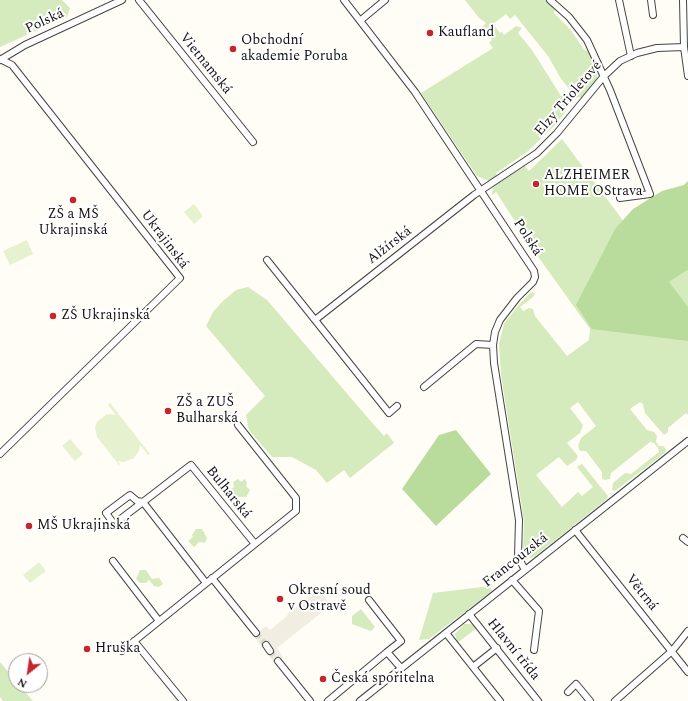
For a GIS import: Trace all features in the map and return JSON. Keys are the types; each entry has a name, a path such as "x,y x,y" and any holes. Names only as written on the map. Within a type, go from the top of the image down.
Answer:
{"street":[{"name":"Polská","path":"1,59 25,45 122,0"},
{"name":"Vietnamská","path":"139,0 253,142"},
{"name":"Polská","path":"344,0 415,92 533,268 535,276 532,283 504,314 495,332 493,345 494,363 519,520 518,557 525,570"},
{"path":"360,20 385,0"},
{"path":"550,0 569,17 587,40 604,76 650,194 620,198"},
{"path":"619,0 631,56"},
{"path":"651,0 653,15"},
{"path":"683,0 684,48 688,76"},
{"name":"Elzy Trioletové","path":"481,191 537,153 557,133 604,76 620,61 657,48 684,48"},
{"name":"Ukrajinská","path":"0,454 180,278 12,65 1,59"},
{"name":"Alžírská","path":"315,320 481,191"},
{"path":"267,260 389,413 397,406"},
{"path":"424,387 476,344 493,345"},
{"path":"122,651 296,511 296,500 238,425"},
{"name":"Francouzská","path":"360,701 688,441"},
{"name":"Bulharská","path":"143,502 137,501 130,495 106,513 114,524 191,466 254,544"},
{"path":"143,502 206,583"},
{"name":"Větrná","path":"575,530 688,672"},
{"path":"113,561 159,621"},
{"path":"212,578 256,633"},
{"path":"512,580 539,611 534,650"},
{"path":"328,701 401,641 369,600"},
{"name":"Hlavní třída","path":"469,614 538,701"},
{"path":"615,701 672,651 688,631"},
{"path":"446,632 500,701"},
{"path":"134,641 183,701"},
{"path":"266,645 270,651"},
{"path":"473,667 497,648"},
{"path":"387,652 401,668"},
{"path":"278,661 310,701"},
{"path":"568,692 576,684 590,701"}],"green space":[{"path":"0,0 62,0 70,8 67,17 0,47"},
{"path":"465,0 545,0 555,9 554,13 570,29 585,51 589,50 598,73 596,81 582,97 576,98 560,77 548,56 515,15 510,19 506,14 493,24 500,33 502,32 504,35 516,26 522,28 518,33 532,50 561,96 568,94 570,96 566,111 553,127 527,152 496,173 497,177 489,181 477,176 421,93 493,48 489,43 492,40 482,27 486,23 479,18"},
{"path":"562,139 669,282 688,270 688,415 686,413 668,428 668,432 664,435 645,413 643,404 640,402 630,409 647,430 654,432 657,436 656,442 659,446 663,446 666,449 665,453 615,491 612,490 613,483 625,473 631,474 659,452 658,448 654,443 650,442 611,473 610,479 604,480 602,478 602,472 586,451 580,451 578,446 581,438 596,426 578,402 570,408 583,425 580,433 567,443 578,456 576,460 567,466 559,457 536,475 562,507 578,492 582,496 593,487 577,467 582,464 608,496 607,499 531,558 524,554 523,550 524,522 501,375 499,344 504,324 531,292 535,293 533,297 520,307 523,311 529,308 533,309 535,316 567,356 589,340 590,329 539,258 496,192 492,195 492,193 493,188 496,185 525,166 529,171"},
{"path":"688,181 688,270 669,282 688,307 688,341 592,329 576,305 615,229 633,209 662,191 684,185"},
{"path":"194,204 203,216 194,224 184,212"},
{"path":"27,240 33,254 10,265 3,251"},
{"path":"248,287 267,300 368,418 384,436 387,433 394,443 350,478 344,470 327,483 316,470 292,457 272,457 249,430 246,415 265,396 206,326 213,312 223,301 236,290"},
{"path":"110,403 150,454 148,455 140,445 139,451 134,458 124,462 118,461 120,464 119,465 97,437 95,427 97,422 107,414 116,415 108,405"},
{"path":"456,430 491,474 436,526 402,489 439,435"},
{"path":"70,439 83,454 75,461 62,446"},
{"path":"238,479 241,482 245,479 247,483 246,486 250,490 246,497 234,497 229,493 229,490 234,487 233,482"},
{"path":"196,529 202,529 207,538 205,543 199,542 194,547 188,541 193,537 192,535"},
{"path":"39,562 46,571 30,583 23,575"},
{"path":"140,570 146,570 152,579 159,578 163,584 159,587 154,586 149,580 146,583 140,583 136,579"},
{"path":"490,586 492,591 429,639 419,640 433,593"},
{"path":"361,609 375,627 371,631 352,624 352,616"},
{"path":"464,624 471,624 477,628 457,643 455,634"},
{"path":"0,662 8,672 8,693 26,693 33,701 3,701 0,697"}],"shaded area":[{"path":"319,590 331,605 277,648 283,657 275,664 253,635 266,626 270,630 287,616 290,610 295,609"}],"tunnel":[{"path":"256,633 266,645"},
{"path":"270,651 278,661"}],"place":[{"name":"Kaufland","path":"430,33"},
{"name":"Obchodní akademie Poruba","path":"233,49"},
{"name":"ALZHEIMER HOME OStrava","path":"536,184"},
{"name":"ZŠ a MŠ Ukrajinská","path":"73,200"},
{"name":"ZŠ Ukrajinská","path":"53,316"},
{"name":"ZŠ a ZUŠ Bulharská","path":"168,411"},
{"name":"MŠ Ukrajinská","path":"29,526"},
{"name":"Okresní soud v Ostravě","path":"280,599"},
{"name":"Hruška","path":"87,649"},
{"name":"Česká spořitelna","path":"323,679"}]}
